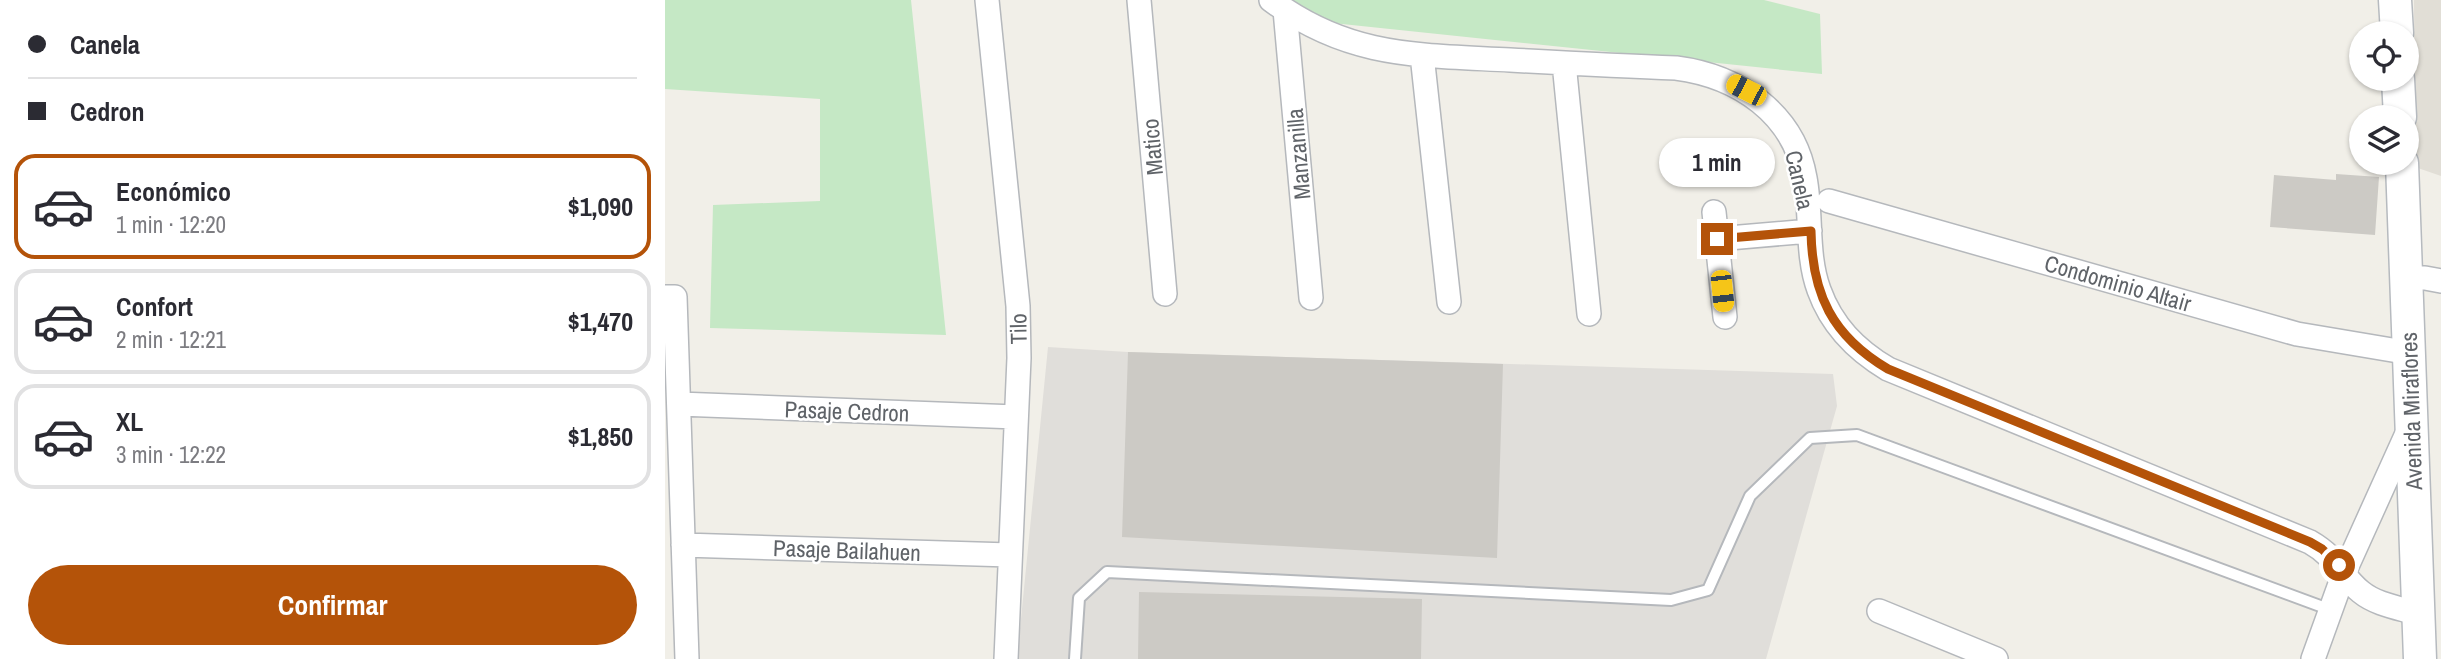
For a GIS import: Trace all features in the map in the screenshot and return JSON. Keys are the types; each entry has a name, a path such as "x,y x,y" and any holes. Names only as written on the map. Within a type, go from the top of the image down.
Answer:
{"main road":[{"path":"2395,0 2396,21"},
{"name":"Avenida Miraflores","path":"2402,175 2420,659"}],"street":[{"name":"Tilo","path":"987,0 1018,306 1019,358 1006,659"},
{"name":"Matico","path":"1139,0 1165,294"},
{"name":"Canela","path":"1278,5 1305,23 1347,42 1395,53 1693,71 1727,80 1746,90 1771,112 1791,138 1805,178 1813,267 1818,288 1826,309 1838,328 1869,358 1888,369 2310,542 2332,557 2355,587 2371,599 2419,614"},
{"name":"Manzanilla","path":"1278,5 1311,298"},
{"path":"1422,55 1449,302"},
{"path":"1564,63 1589,314"},
{"name":"Condominio Altair","path":"1829,201 2297,334 2410,353"},
{"path":"1714,212 1724,317"},
{"path":"1717,239 1811,231"},
{"path":"2406,278 2441,281"},
{"path":"670,297 679,404 687,659"},
{"name":"Pasaje Cedron","path":"679,404 1016,417"},
{"path":"2312,659 2344,573 2412,423"},
{"name":"Pasaje Bailahuen","path":"683,545 1010,555"},
{"path":"1879,611 1996,659"}],"lane":[{"path":"1075,659 1080,598 1107,572 1671,600 1708,590 1750,496 1810,438 1857,435 2331,610"}],"shaded area":[{"path":"2414,0 2441,0 2441,176 2419,168 2419,105 2415,105 2415,91 2419,91 2419,21 2414,21"},
{"path":"1048,347 1128,352 1833,374 1837,406 1766,659 1017,659"}],"green space":[{"path":"665,0 911,0 946,335 710,328 713,205 820,201 820,99 665,89"},
{"path":"1292,0 1764,0 1820,14 1822,74 1323,22"}],"building":[{"path":"2336,174 2379,177 2375,235 2270,227 2274,175 2336,180"},
{"path":"1128,352 1503,364 1497,558 1122,537"},
{"path":"1139,592 1422,599 1421,659 1138,659"}],"route":[{"path":"1717,239 1811,231 1813,267 1826,309 1852,344 1869,358 1888,369 2310,542 2339,565"}]}
